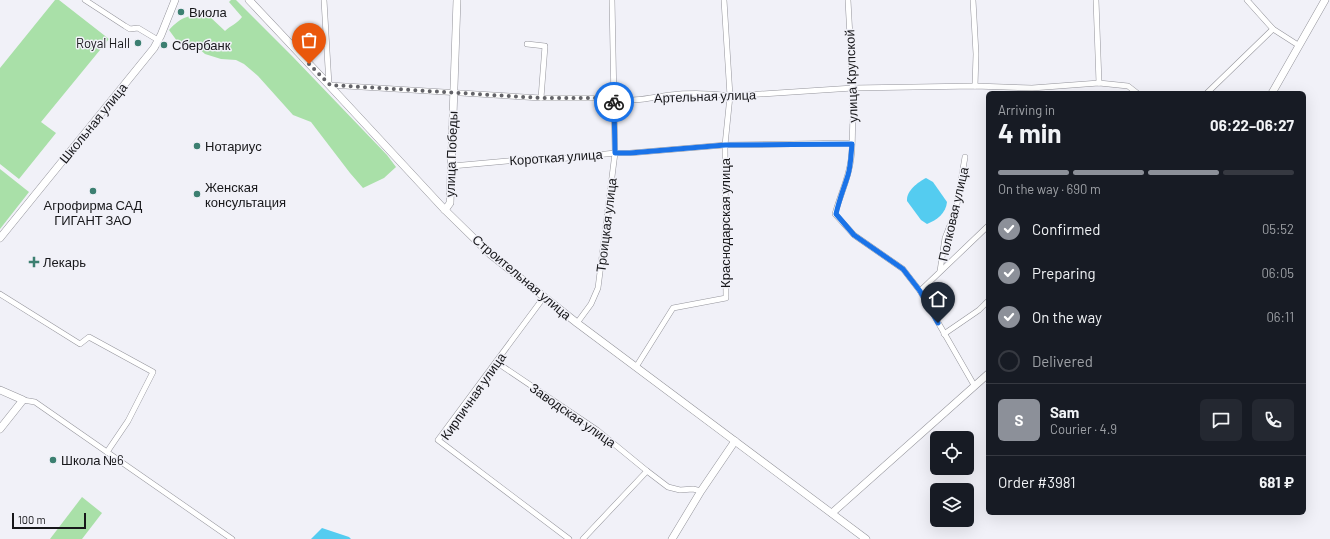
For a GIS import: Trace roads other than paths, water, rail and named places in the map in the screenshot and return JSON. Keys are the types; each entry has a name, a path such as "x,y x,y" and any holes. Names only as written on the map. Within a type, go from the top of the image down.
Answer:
{"street":[{"path":"85,0 130,29 138,28 158,40"},
{"name":"Школьная улица","path":"0,238 154,48 175,0"},
{"name":"Строительная улица","path":"249,0 330,85 445,210 490,254 577,323 866,539"},
{"path":"324,0 330,85"},
{"name":"улица Победы","path":"445,210 450,203 457,0"},
{"name":"Троицкая улица","path":"577,323 591,304 598,288 615,153 612,0"},
{"name":"Краснодарская улица","path":"636,367 673,308 726,298 725,145 730,96 724,0"},
{"name":"улица Крупской","path":"848,0 853,88 852,144 848,175 839,198 836,214 854,235 903,269 920,291 974,385"},
{"path":"973,0 976,54 975,86"},
{"path":"1096,0 1099,83"},
{"path":"1247,0 1273,29 1298,45"},
{"path":"1273,91 1325,0"},
{"path":"1209,91 1273,29"},
{"path":"527,44 545,46 541,98"},
{"name":"Артельная улица","path":"330,85 541,98 614,98 621,100 657,98 671,95 721,94 730,96 853,88 975,86 1032,90 1099,83 1128,86 1134,91"},
{"name":"Короткая улица","path":"452,166 530,159 559,159 615,153 725,145 852,144"},
{"name":"Полковая улица","path":"940,271 945,238 956,210 966,157"},
{"path":"920,291 986,228"},
{"path":"0,294 80,344 89,337 153,372 128,421 107,452"},
{"name":"Кирпичная улица","path":"544,297 438,440 569,539"},
{"path":"944,334 979,310 986,303"},
{"name":"Заводская улица","path":"496,362 598,430 668,487 680,490 693,489 701,491"},
{"path":"832,513 986,376"},
{"path":"0,390 23,400 35,402 232,539"},
{"path":"0,429 23,400"},
{"path":"672,539 701,491 735,440"},
{"path":"583,539 647,471"}],"water":[{"path":"926,178 933,182 947,202 943,213 927,224 921,220 907,201 910,190"},
{"path":"322,528 349,537 351,539 311,539"}],"place":[{"name":"Виола","path":"181,12"},
{"name":"Royal Hall","path":"138,43"},
{"name":"Сбербанк","path":"164,45"},
{"name":"Нотариус","path":"197,146"},
{"name":"Агрофирма САД ГИГАНТ ЗАО","path":"93,191"},
{"name":"Женская консультация","path":"197,194"},
{"name":"Лекарь","path":"34,262"},
{"name":"Школа №6","path":"53,460"}]}
